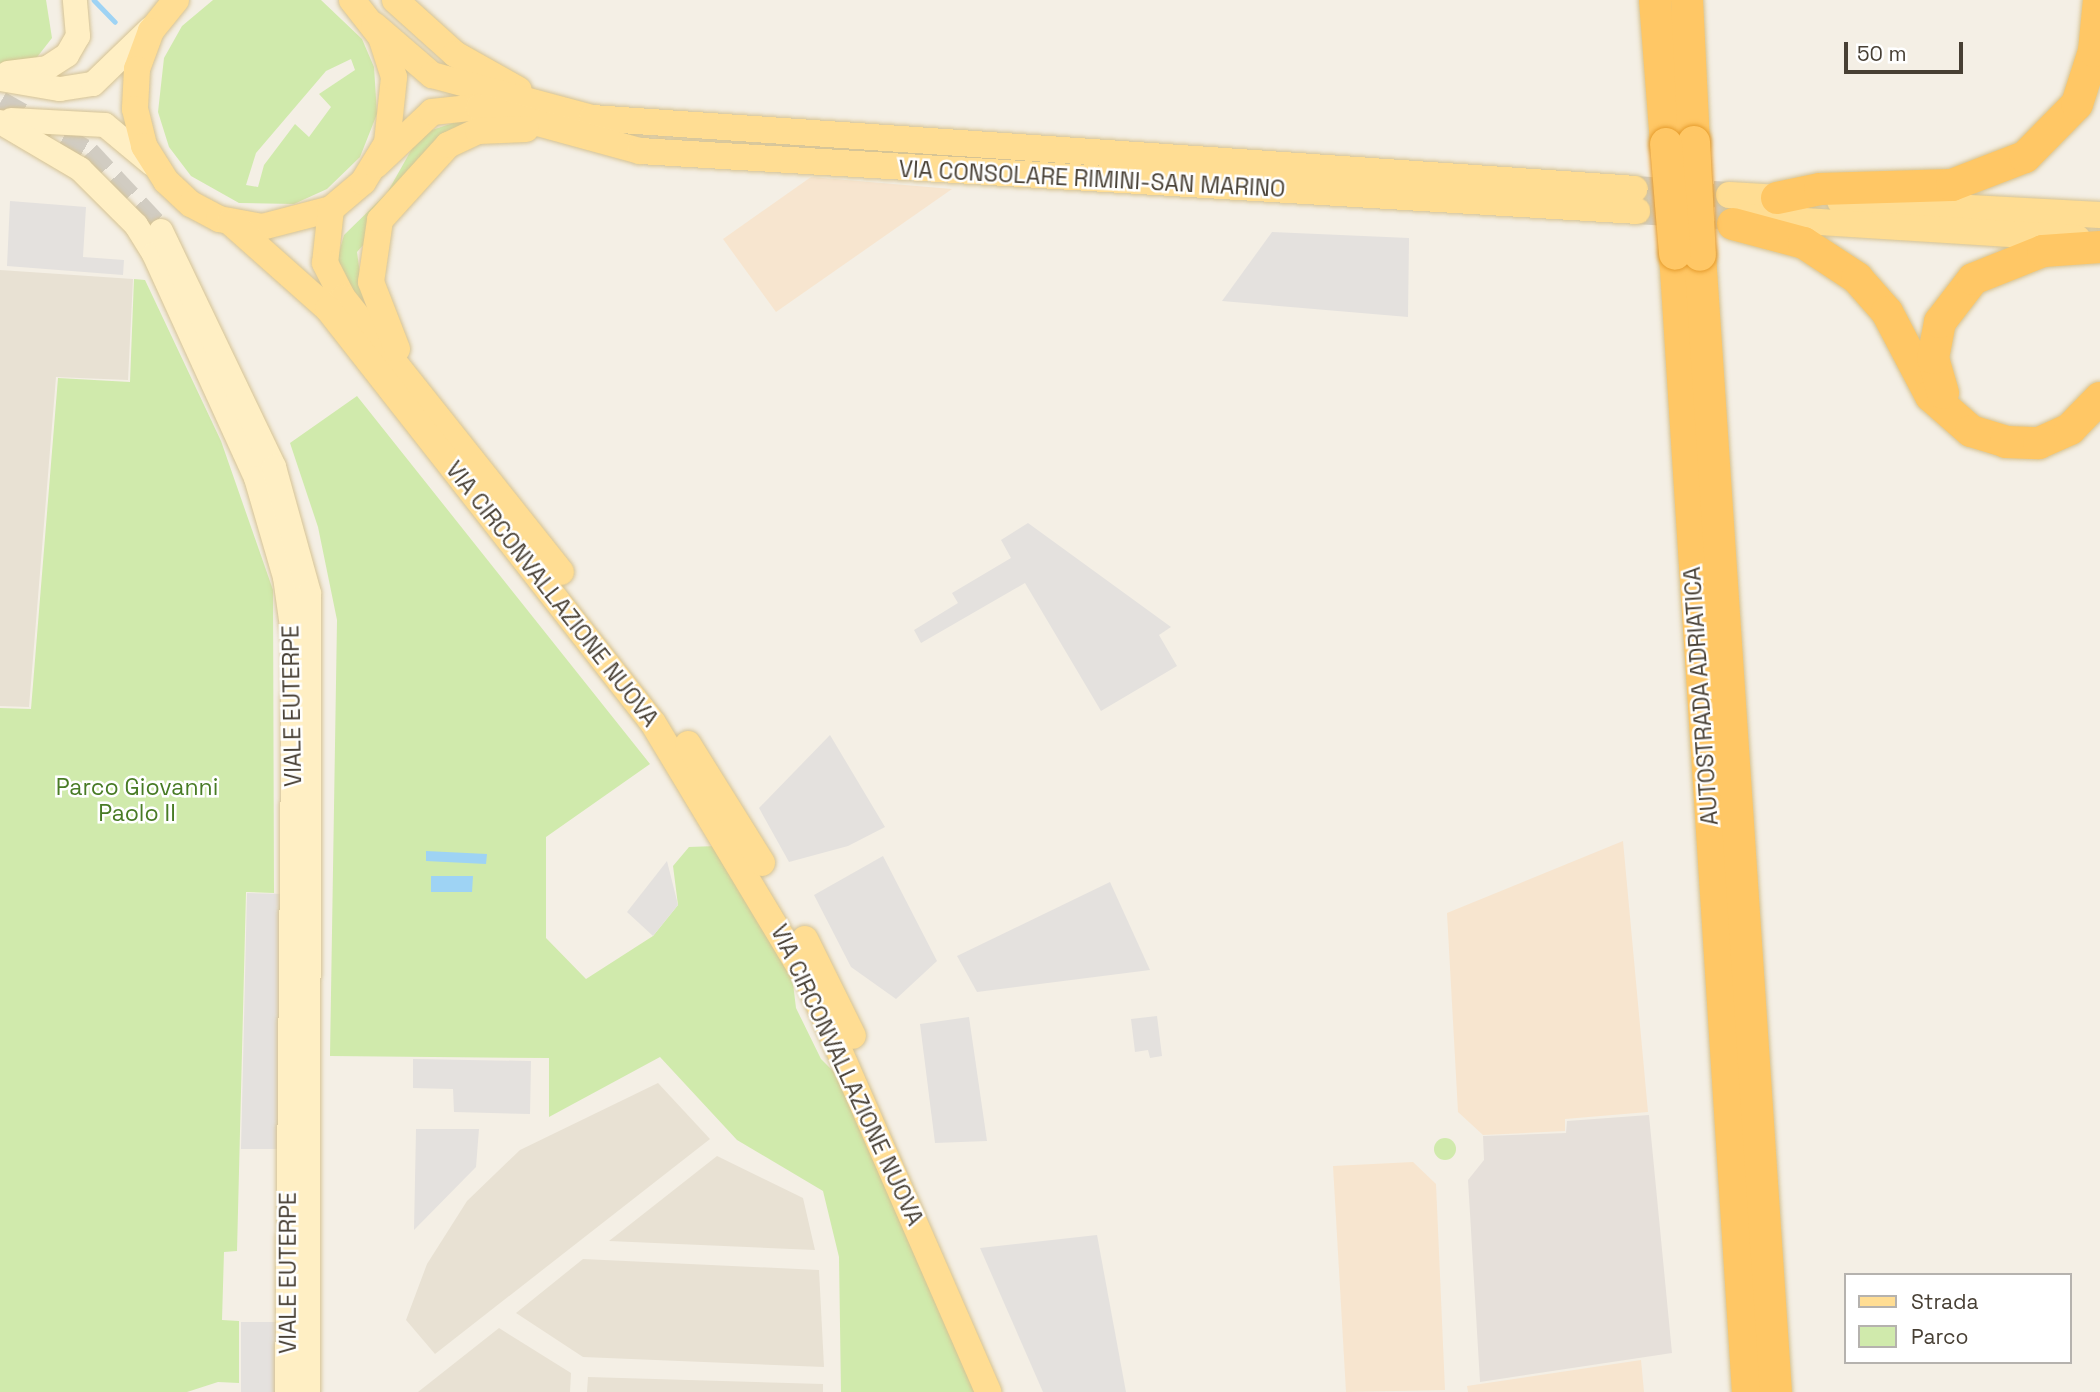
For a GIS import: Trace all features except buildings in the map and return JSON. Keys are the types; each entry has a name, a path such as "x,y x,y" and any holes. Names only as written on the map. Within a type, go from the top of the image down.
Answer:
{"highway":[{"name":"AUTOSTRADA ADRIATICA","path":"1656,0 1684,139"},
{"name":"AUTOSTRADA ADRIATICA","path":"1687,0 1684,139 1699,677 1748,1392"},
{"path":"1684,139 1696,0"},
{"path":"1777,198 1820,189 1952,185 2025,157 2077,104 2094,51 2098,0"},
{"path":"1731,212 1804,243 1857,278 1887,313 1931,396 1971,431 2006,442 2039,443 2070,429 2100,398"},
{"path":"1971,431 1943,394 1933,358 1947,307 1973,279 2007,262 2043,251 2100,247"},
{"name":"AUTOSTRADA ADRIATICA","path":"1688,255 1729,669 1776,1392"}],"main road":[{"path":"0,76 47,68 67,55 78,36 75,0"},
{"name":"VIA CIRCONVALLAZIONE NUOVA","path":"230,222 286,225 331,209 376,165 395,99 387,50 374,25 352,0"},
{"name":"VIA CONSOLARE RIMINI-SAN MARINO","path":"395,0 481,71 592,118"},
{"path":"0,76 60,89 93,84 168,9"},
{"name":"VIA CIRCONVALLAZIONE NUOVA","path":"168,9 139,58 134,97 140,136 157,171 191,204 230,222 328,309 653,723 811,986 988,1392"},
{"name":"VIA CONSOLARE RIMINI-SAN MARINO","path":"374,25 432,75 592,118 1636,200 640,150 479,107 452,107 419,122 376,165"},
{"path":"0,120 105,125 157,171"},
{"name":"VIALE EUTERPE","path":"0,120 80,169 129,217 154,254 256,478 285,577 294,641 287,1392"},
{"name":"VIA CONSOLARE RIMINI-SAN MARINO","path":"424,400 371,282 380,220 456,141 478,131 550,128"},
{"path":"1731,212 1777,198 2100,215"},
{"name":"VIA CIRCONVALLAZIONE NUOVA","path":"331,209 323,242 331,280 632,665 727,802 828,979 1005,1392"},
{"path":"1731,212 2100,239"},
{"name":"VIALE EUTERPE","path":"161,231 274,467 309,593 308,1392"}],"shaded area":[{"path":"811,177 952,189 776,312 723,239"},
{"path":"10,201 86,207 83,257 124,260 123,275 7,266"},
{"path":"1272,232 1409,238 1408,317 1222,301"},
{"path":"0,270 133,279 128,380 56,377 29,707 0,706"},
{"path":"1028,523 1171,627 1159,635 1177,666 1101,711 1025,583 921,643 914,630 958,603 952,593 1011,558 1001,540"},
{"path":"830,735 885,827 848,846 789,862 759,808"},
{"path":"1623,841 1648,1112 1565,1119 1565,1131 1483,1135 1458,1112 1447,913"},
{"path":"883,856 937,961 896,999 851,967 814,895"},
{"path":"667,861 678,905 653,936 627,912"},
{"path":"1110,882 1150,970 977,992 957,956"},
{"path":"247,893 284,894 280,1149 241,1149"},
{"path":"1157,1016 1162,1056 1150,1058 1148,1050 1135,1052 1131,1019"},
{"path":"969,1017 987,1141 935,1143 920,1024"},
{"path":"413,1059 531,1061 530,1114 454,1112 453,1089 413,1088"},
{"path":"658,1083 710,1139 435,1354 406,1320 427,1264 467,1201 520,1150"},
{"path":"1649,1115 1672,1353 1480,1382 1468,1180 1484,1160 1483,1136 1566,1133 1567,1121"},
{"path":"416,1129 479,1129 476,1167 414,1230"},
{"path":"717,1156 803,1198 815,1250 609,1241"},
{"path":"1413,1162 1436,1184 1445,1390 1346,1392 1333,1166"},
{"path":"1097,1235 1126,1392 1043,1392 980,1248"},
{"path":"583,1259 819,1270 824,1367 583,1357 516,1313"},
{"path":"241,1322 277,1322 276,1392 241,1392"},
{"path":"499,1328 571,1373 570,1392 418,1392"},
{"path":"1641,1360 1644,1392 1468,1392 1467,1386"},
{"path":"588,1377 823,1384 823,1392 587,1392"}],"green space":[{"path":"0,0 46,0 52,38 34,61 0,66"},
{"path":"213,0 321,0 362,39 374,67 377,114 360,157 327,189 294,204 239,203 191,176 169,147 158,112 164,58 182,26","holes":["351,59 355,70 319,94 331,107 309,137 295,124 264,165 258,187 246,185 256,153 326,71"]},
{"path":"459,121 471,123 357,252 365,310 336,263 344,235 387,193 414,145 432,130"},
{"name":"Parco Giovanni Paolo II","path":"134,279 145,280 221,441 273,590 274,893 246,892 237,1251 224,1252 222,1320 239,1321 239,1383 218,1382 187,1392 0,1392 0,708 31,709 58,378 130,382"},
{"path":"357,396 650,764 546,837 546,938 586,979 653,936 678,905 673,866 689,847 716,846 792,975 796,1008 821,1059 848,1086 976,1392 841,1392 839,1257 823,1191 737,1140 660,1057 549,1117 549,1058 330,1056 337,620 318,527 290,443"},
{"path":"1445,1138 1453,1141 1456,1149 1453,1157 1445,1160 1437,1157 1434,1149 1437,1141"}],"water":[{"path":"426,851 487,854 486,864 426,861"},
{"path":"431,876 473,876 472,892 431,892"}],"waterway":[{"path":"94,0 115,22"}],"tunnel":[{"path":"0,103 88,153 161,231"},
{"path":"1635,189 1729,195"},
{"path":"1637,211 1733,217"}]}
